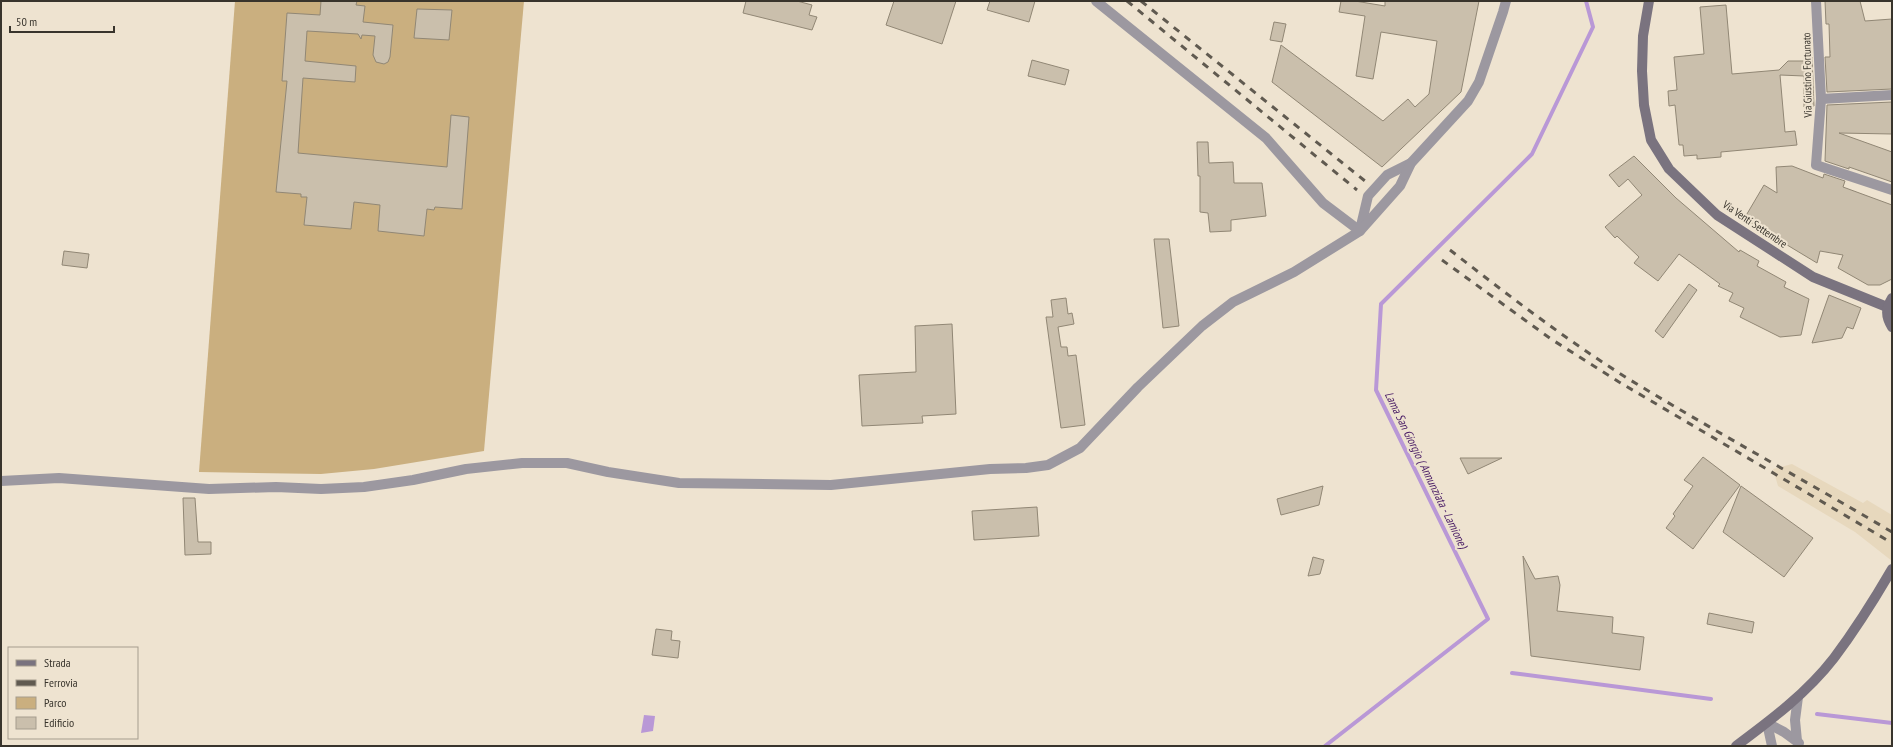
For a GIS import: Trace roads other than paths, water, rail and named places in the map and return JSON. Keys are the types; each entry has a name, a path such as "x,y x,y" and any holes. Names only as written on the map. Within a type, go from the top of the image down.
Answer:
{"main road":[{"name":"Via Venti Settembre","path":"1650,1 1643,36 1642,71 1644,105 1651,140 1669,169 1717,215 1813,277 1890,302"},
{"path":"1890,302 1887,317 1892,327"},
{"path":"1736,746 1798,697 1833,659 1871,605 1892,569"}],"street":[{"path":"1096,1 1266,138 1323,203 1360,231"},
{"path":"1,481 59,478 209,489 276,487 321,489 364,487 413,480 466,469 522,463 567,463 608,472 679,484 831,485 990,469 1026,468 1048,465 1080,448 1138,387 1202,326 1233,302 1294,272 1360,231 1400,186 1411,163 1468,101 1479,82 1506,1"},
{"name":"Via Giustino Fortunato","path":"1816,1 1822,99 1816,165 1892,190"},
{"path":"1822,99 1892,95"},
{"path":"1360,231 1368,196 1387,175 1411,163"},
{"path":"1798,697 1795,720 1800,744"},
{"path":"1767,723 1784,732 1800,744"},
{"path":"1767,723 1772,746"}],"waterway":[{"name":"Lama San Giorgio ( Annunziata - Lamione)","path":"1325,746 1488,619 1376,390 1381,304 1532,154 1593,27 1586,1"},
{"path":"1512,673 1711,699"},
{"path":"1817,714 1892,723"}],"railway":[{"path":"1127,1 1357,190"},
{"path":"1141,1 1365,181"},
{"path":"1450,250 1559,332 1627,378 1892,532"},
{"path":"1442,260 1551,339 1619,382 1892,543"}]}
